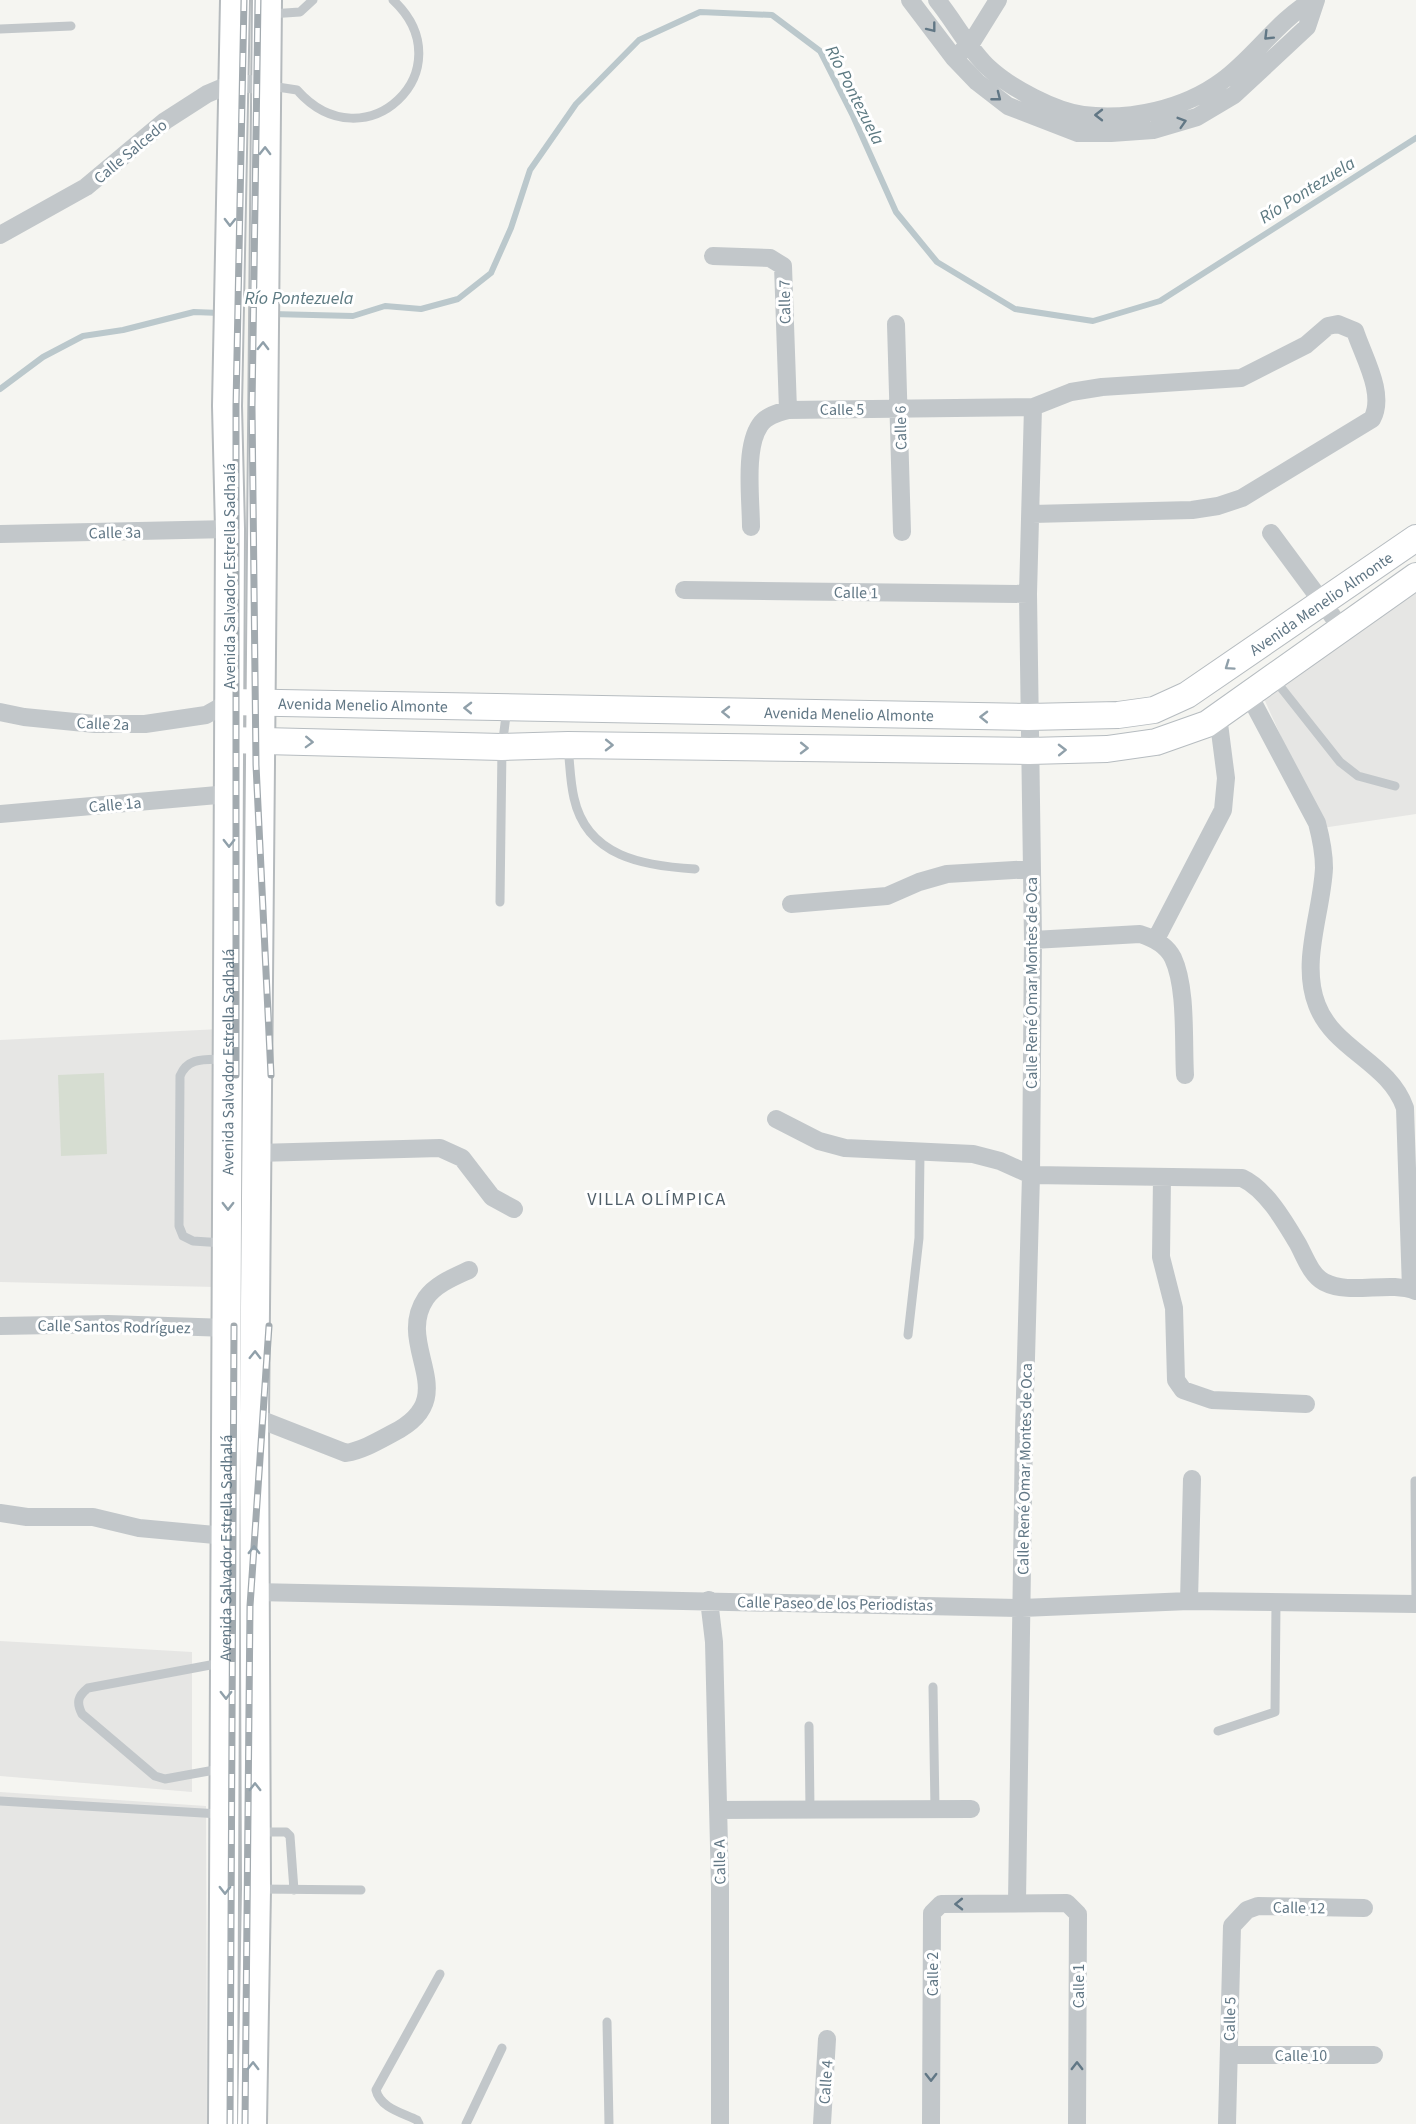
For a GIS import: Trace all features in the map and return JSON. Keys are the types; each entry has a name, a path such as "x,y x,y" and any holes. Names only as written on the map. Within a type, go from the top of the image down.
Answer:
{"main road":[{"name":"Avenida Salvador Estrella Sadhalá","path":"223,2124 229,740 218,709 230,529 227,406 235,0"},
{"name":"Avenida Salvador Estrella Sadhalá","path":"252,2124 256,1889 254,1418 267,7"}],"street":[{"path":"910,0 954,58 976,82 1008,106 1078,133 1153,130 1197,117 1234,95 1307,27 1315,0 1288,6 1223,81 1190,100 1150,112 1082,115 1017,90 989,68 938,0"},
{"path":"954,58 970,45 998,0"},
{"path":"1288,6 1307,27"},
{"name":"Calle Salcedo","path":"0,236 86,188 165,121 207,94 233,83 266,85"},
{"name":"Calle 7","path":"713,256 770,258 783,267 785,278 784,380 788,410"},
{"name":"Calle 6","path":"896,324 902,532"},
{"path":"1032,514 1192,510 1218,506 1242,498 1372,419 1376,412 1376,392 1355,331 1338,324 1328,326 1306,345 1241,378 1102,387 1071,392 1033,407"},
{"name":"Calle 5","path":"751,527 753,439 760,424 771,415 788,410 1033,407"},
{"name":"Calle René Omar Montes de Oca","path":"1017,1902 1031,1175 1033,940 1028,594 1032,514 1033,407"},
{"name":"Calle 3a","path":"0,534 230,529"},
{"path":"1271,532 1342,629"},
{"name":"Avenida Menelio Almonte","path":"218,709 261,704 1028,717 1118,715 1154,710 1187,695 1416,538"},
{"name":"Avenida Menelio Almonte","path":"229,740 502,747 568,745 1029,751 1107,749 1156,742 1182,734 1218,716 1416,576"},
{"name":"Calle 1","path":"684,590 1028,594"},
{"path":"776,1119 819,1141 845,1148 973,1154 1000,1161 1031,1175 1242,1178 1252,1183 1322,1281 1336,1286 1414,1290 1405,1108 1392,1084 1334,1034 1317,1006 1310,980 1324,868 1323,846 1317,823 1249,695"},
{"name":"Calle 2a","path":"0,712 24,717 94,724 145,724 218,709"},
{"path":"1156,939 1222,810 1226,778 1218,716"},
{"name":"Calle 1a","path":"0,814 229,794"},
{"path":"791,903 887,896 919,882 947,874 1031,869"},
{"path":"1033,940 1140,934 1156,939 1172,957 1179,981 1185,1076"},
{"path":"257,1153 440,1148 462,1158 492,1197 514,1209"},
{"path":"1162,1177 1161,1257 1173,1308 1176,1380 1183,1390 1212,1400 1306,1404"},
{"path":"254,1418 346,1453 359,1451 405,1427 423,1411 427,1398 417,1330 420,1313 427,1298 442,1283 469,1270"},
{"name":"Calle Santos Rodríguez","path":"0,1326 108,1324 228,1328"},
{"path":"1190,1601 1192,1479"},
{"path":"0,1513 27,1518 93,1517 139,1528 226,1536"},
{"name":"Calle Paseo de los Periodistas","path":"253,1592 1022,1608 1190,1601 1416,1605"},
{"name":"Calle A","path":"710,1600 714,1642 718,1809 720,2124"},
{"path":"718,1809 972,1809"},
{"name":"Calle 1","path":"1017,1902 1067,1902 1078,1914 1077,2124"},
{"name":"Calle 2","path":"931,2124 932,1913 941,1904 1017,1902"},
{"name":"Calle 12","path":"1238,1917 1258,1906 1364,1908"},
{"name":"Calle 5","path":"1227,2124 1230,1934 1238,1917"},
{"name":"Calle 4","path":"822,2124 827,2039"},
{"name":"Calle 10","path":"1229,2055 1374,2055"}],"lane":[{"path":"267,7 300,12 313,0"},
{"path":"266,85 297,90 321,111 335,117 358,119 380,113 402,98 413,81 419,63 419,43 414,27 405,12 393,0"},
{"path":"0,29 71,26"},
{"path":"1274,678 1340,762 1358,776 1395,786"},
{"path":"500,902 502,747 507,708"},
{"path":"568,745 574,799 586,825 600,842 635,862 695,869"},
{"path":"228,1059 194,1060 184,1065 180,1076 179,1226 183,1236 193,1240 228,1244"},
{"path":"908,1335 919,1238 920,1152"},
{"path":"1415,1481 1416,1605"},
{"path":"1218,1731 1275,1713 1276,1603"},
{"path":"225,1768 165,1779 155,1776 81,1714 77,1705 80,1695 88,1688 226,1662"},
{"path":"933,1687 935,1809"},
{"path":"809,1726 810,1810"},
{"path":"0,1801 226,1814"},
{"path":"255,1832 286,1832 290,1836 294,1890"},
{"path":"256,1889 361,1890"},
{"path":"419,2124 417,2120 387,2106 378,2098 376,2090 440,1974"},
{"path":"607,2022 609,2124"},
{"path":"466,2124 502,2048"}],"shaded area":[{"path":"1416,590 1416,814 1322,828 1261,692"},
{"path":"220,1029 215,1287 0,1282 0,1040"},
{"path":"104,1073 107,1154 61,1156 58,1075"},
{"path":"0,1641 192,1652 192,1792 0,1776"},
{"path":"0,1792 206,1806 207,2124 0,2124"}],"waterway":[{"name":"Río Pontezuela","path":"272,314 353,316 385,306 421,309 458,299 491,273 511,228 530,170 576,104 639,40 700,12 772,15 820,51 853,116 896,212 937,262 1015,309 1093,321 1160,301 1416,138"},
{"name":"Río Pontezuela","path":"0,389 43,357 83,336 123,330 194,312 220,313"}],"railway":[{"path":"236,1075 236,406 244,0"},
{"path":"258,0 252,407 256,765 271,1075"},
{"path":"230,2124 234,1326"},
{"path":"245,2124 250,1606 269,1326"}],"district":[{"name":"VILLA OLÍMPICA","path":"657,1199"}]}
